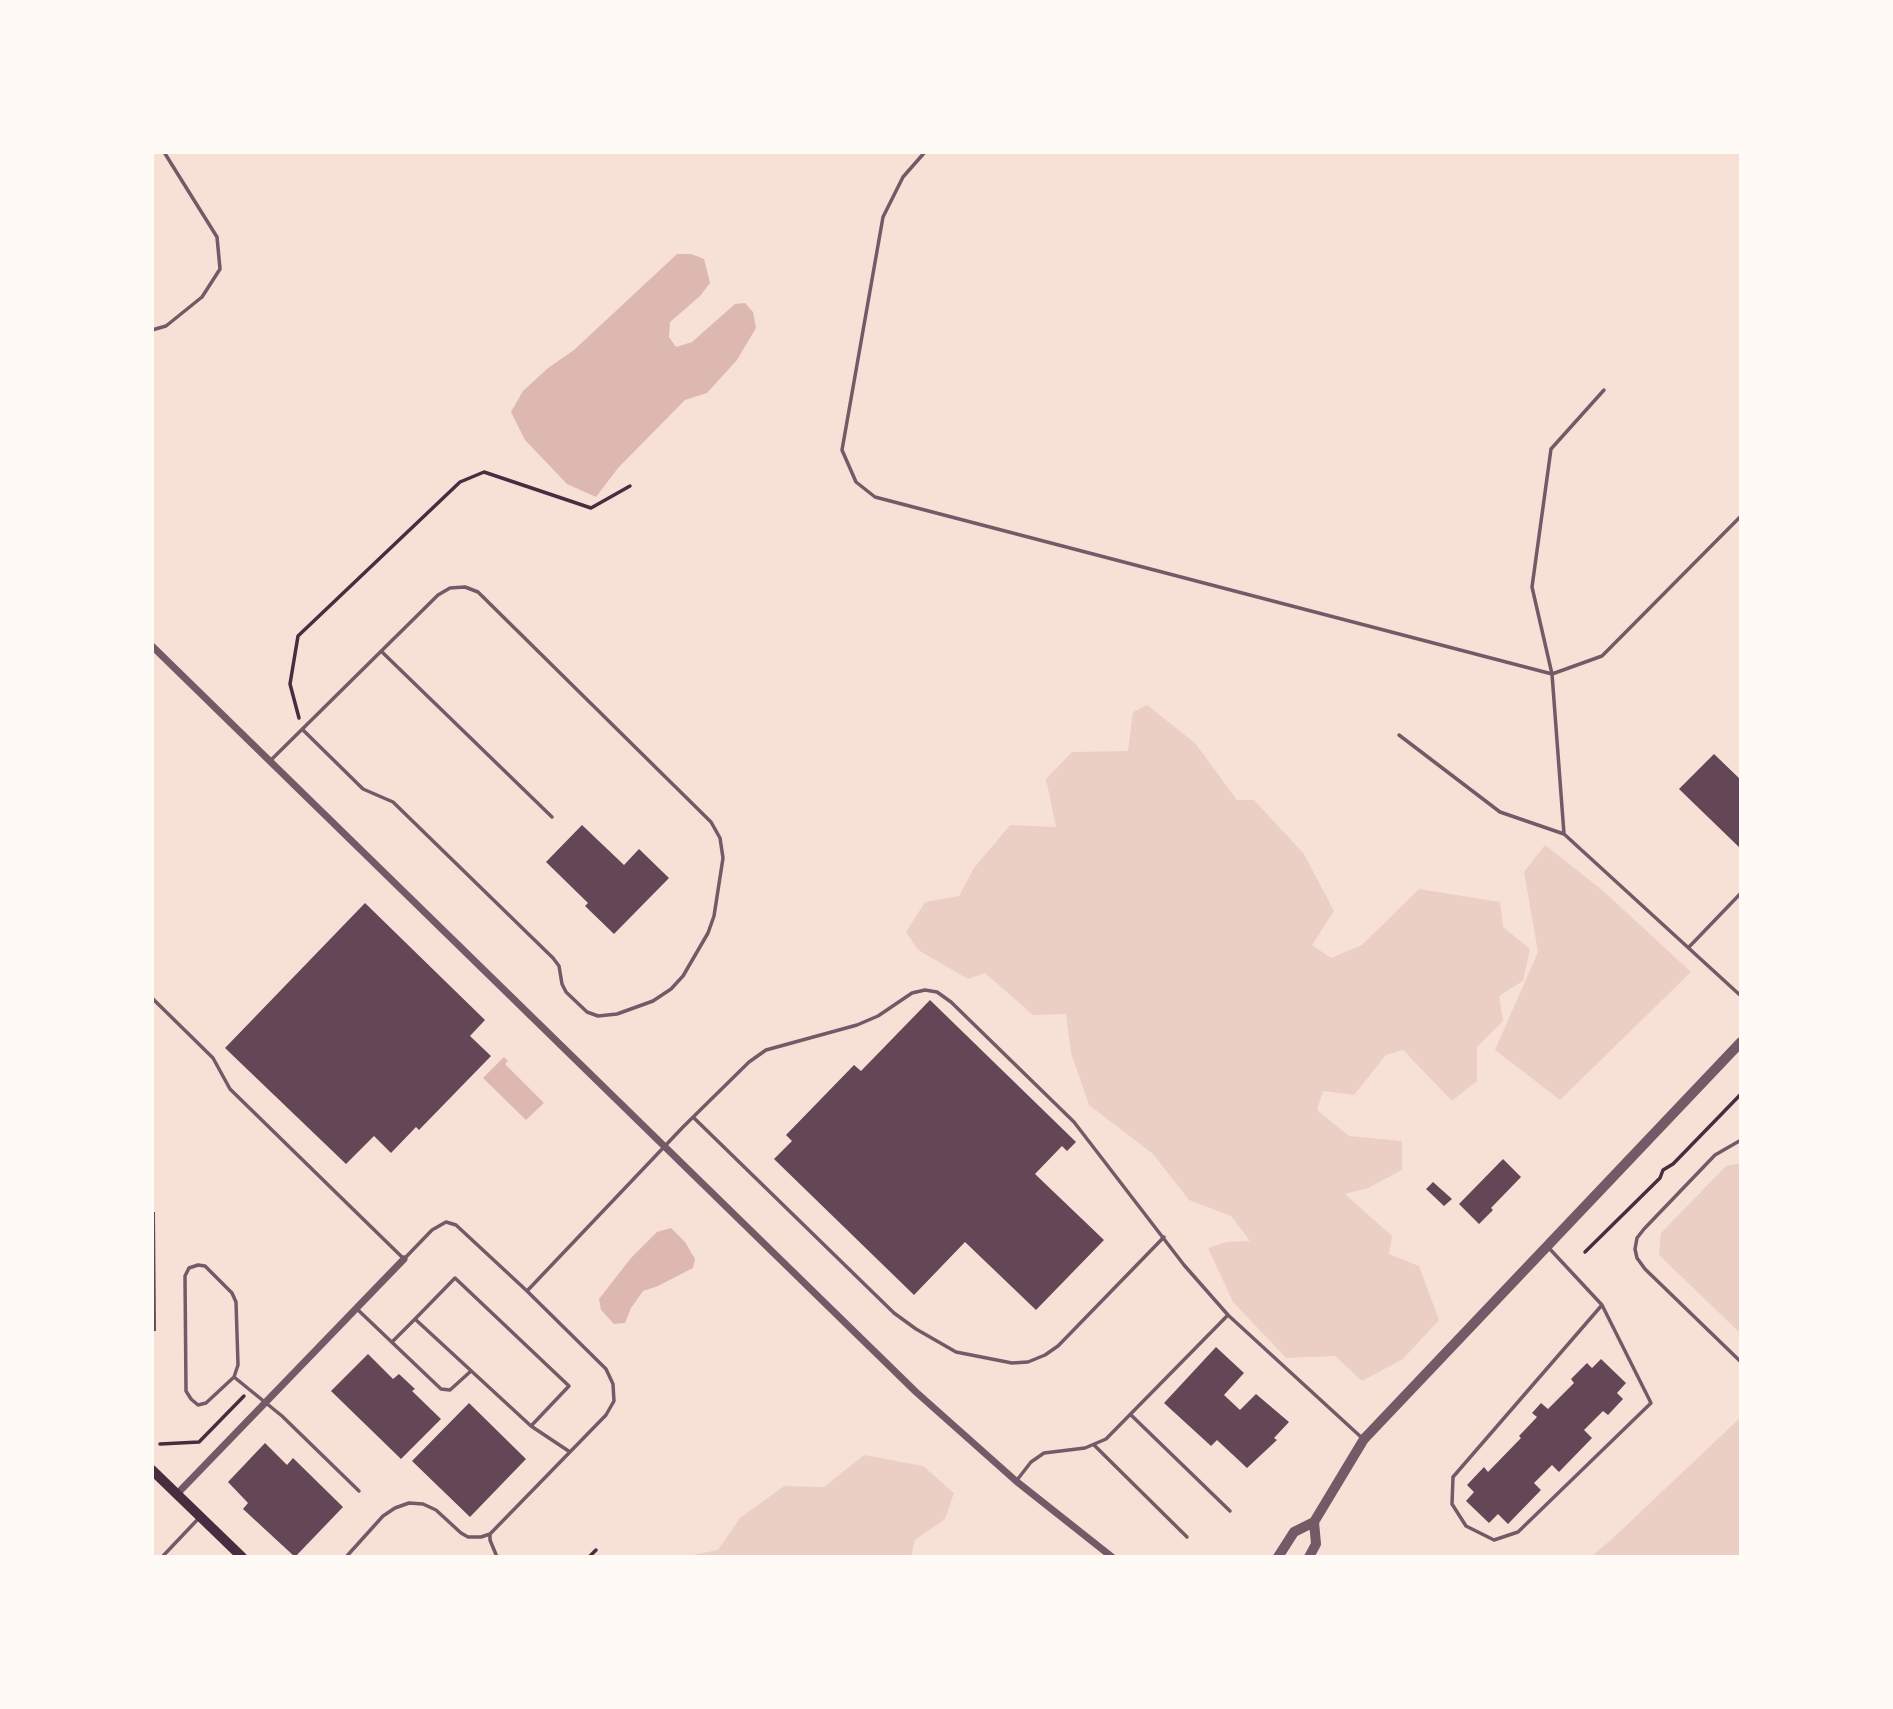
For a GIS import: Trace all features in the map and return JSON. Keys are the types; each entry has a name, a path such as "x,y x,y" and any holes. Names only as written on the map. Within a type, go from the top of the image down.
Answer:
{"main road":[{"path":"152,1470 242,1557"}],"street":[{"path":"152,646 916,1392 1016,1481 1113,1556"},
{"path":"1278,1557 1294,1532 1314,1522 1364,1439 1741,1042"},
{"path":"177,1494 404,1259"},
{"path":"1309,1557 1316,1544 1314,1522"}],"lane":[{"path":"152,330 166,326 202,297 220,269 217,237 164,152"},
{"path":"925,152 903,177 883,217 842,450 856,482 875,498 1552,674 1602,656 1741,516"},
{"path":"1564,834 1552,674 1532,587 1551,449 1604,390"},
{"path":"269,762 438,595 450,588 466,587 478,592 712,822 720,838 723,858 714,916 708,933 683,976 671,989 653,1001 617,1014 597,1016 587,1012 566,992 559,966 553,958 393,802 363,789 303,730"},
{"path":"381,651 552,817"},
{"path":"1399,735 1500,812 1564,834 1741,996"},
{"path":"1688,947 1741,893"},
{"path":"527,1292 664,1146 749,1062 766,1050 857,1026 878,1016 912,993 925,990 937,992 951,1002 1074,1122 1228,1315 1364,1439"},
{"path":"152,998 213,1058 230,1089 404,1259 432,1230 446,1222 456,1225 606,1369 614,1384 614,1401 606,1415 490,1534 468,1537 436,1510 424,1504 409,1503 383,1516 346,1557"},
{"path":"693,1117 894,1313 915,1329 956,1352 1012,1363 1028,1362 1045,1355 1058,1346 1164,1237"},
{"path":"1741,1140 1715,1155 1706,1164 1644,1229 1637,1238 1635,1249 1637,1258 1645,1269 1741,1362"},
{"path":"1547,1245 1602,1305 1651,1403 1518,1532 1494,1540 1466,1526 1452,1504 1453,1477 1602,1305"},
{"path":"198,1265 205,1266 232,1293 236,1302 238,1365 234,1377 206,1403 198,1405 186,1391 184,1276 190,1268 198,1265"},
{"path":"392,1342 455,1278 569,1386 531,1426"},
{"path":"357,1309 441,1389 450,1390 471,1371"},
{"path":"1016,1481 1031,1462 1044,1453 1094,1445 1106,1438 1228,1315"},
{"path":"415,1319 531,1426 569,1452"},
{"path":"234,1377 282,1416 359,1491"},
{"path":"1131,1415 1230,1511"},
{"path":"1094,1445 1187,1537"},
{"path":"162,1557 201,1517"},
{"path":"490,1534 497,1557"}],"path":[{"path":"303,730 290,684 298,636 460,482 484,472 591,508 630,486"},
{"path":"1585,1252 1660,1178 1663,1170 1673,1164 1741,1094"},
{"path":"160,1444 199,1442 249,1390"},
{"path":"589,1557 596,1550"}],"shaded area":[{"path":"677,254 691,254 704,259 710,283 700,296 670,322 669,337 676,347 692,342 735,304 745,303 753,312 756,328 737,360 707,393 685,400 618,468 596,497 567,484 525,440 511,412 523,391 548,368 574,350"},
{"path":"1147,705 1195,743 1237,800 1254,800 1304,854 1334,911 1312,945 1331,958 1362,945 1419,889 1500,902 1503,927 1530,949 1523,981 1499,996 1503,1021 1477,1047 1477,1081 1452,1101 1403,1050 1386,1055 1354,1095 1323,1091 1317,1110 1349,1136 1402,1141 1402,1170 1368,1188 1345,1194 1392,1236 1389,1254 1419,1266 1439,1320 1403,1359 1362,1381 1335,1356 1286,1358 1233,1302 1208,1248 1227,1242 1250,1241 1231,1216 1189,1200 1153,1154 1089,1105 1071,1053 1066,1014 1033,1015 985,973 968,979 918,950 906,932 925,902 959,896 974,868 1010,825 1056,827 1046,779 1072,752 1128,751 1133,712"},
{"path":"1545,845 1601,889 1691,972 1560,1100 1495,1050 1538,952 1524,872"},
{"path":"504,1057 508,1061 505,1064 544,1103 526,1120 483,1078"},
{"path":"1741,1163 1741,1334 1659,1255 1661,1233 1726,1166"},
{"path":"671,1228 685,1242 695,1259 693,1268 643,1291 631,1308 625,1323 614,1324 601,1310 599,1299 631,1258 657,1232"},
{"path":"1741,1417 1741,1557 1591,1557 1613,1538"},
{"path":"864,1455 923,1466 954,1493 945,1519 915,1540 911,1557 682,1557 718,1550 740,1518 784,1486 824,1487"}],"building":[{"path":"1714,754 1741,780 1741,849 1679,789"},
{"path":"582,825 624,865 639,849 669,878 614,934 585,906 588,903 546,862"},
{"path":"365,903 485,1020 470,1036 491,1056 419,1130 416,1127 391,1153 374,1136 346,1164 225,1048"},
{"path":"930,1000 1076,1142 1067,1151 1062,1146 1035,1174 1104,1240 1036,1310 965,1242 914,1295 774,1159 792,1141 786,1135 854,1065 861,1071"},
{"path":"1503,1159 1521,1177 1479,1224 1459,1204"},
{"path":"1433,1182 1452,1199 1444,1206 1426,1189"},
{"path":"152,1212 155,1212 156,1331 152,1331"},
{"path":"1216,1347 1244,1373 1224,1395 1240,1410 1256,1394 1289,1422 1274,1438 1277,1440 1247,1468 1217,1440 1211,1446 1164,1403"},
{"path":"368,1354 393,1379 399,1374 441,1419 401,1459 331,1391"},
{"path":"1601,1359 1626,1383 1617,1393 1623,1399 1608,1415 1603,1411 1584,1430 1592,1438 1559,1472 1552,1465 1534,1483 1541,1490 1508,1524 1498,1514 1489,1523 1466,1501 1474,1492 1467,1485 1484,1467 1488,1472 1521,1438 1519,1436 1537,1417 1532,1413 1541,1403 1548,1409 1574,1383 1571,1379 1587,1363 1592,1368"},
{"path":"469,1403 526,1459 470,1517 412,1461"},
{"path":"265,1443 287,1465 293,1458 343,1507 295,1557 243,1509 248,1503 228,1482"}]}
